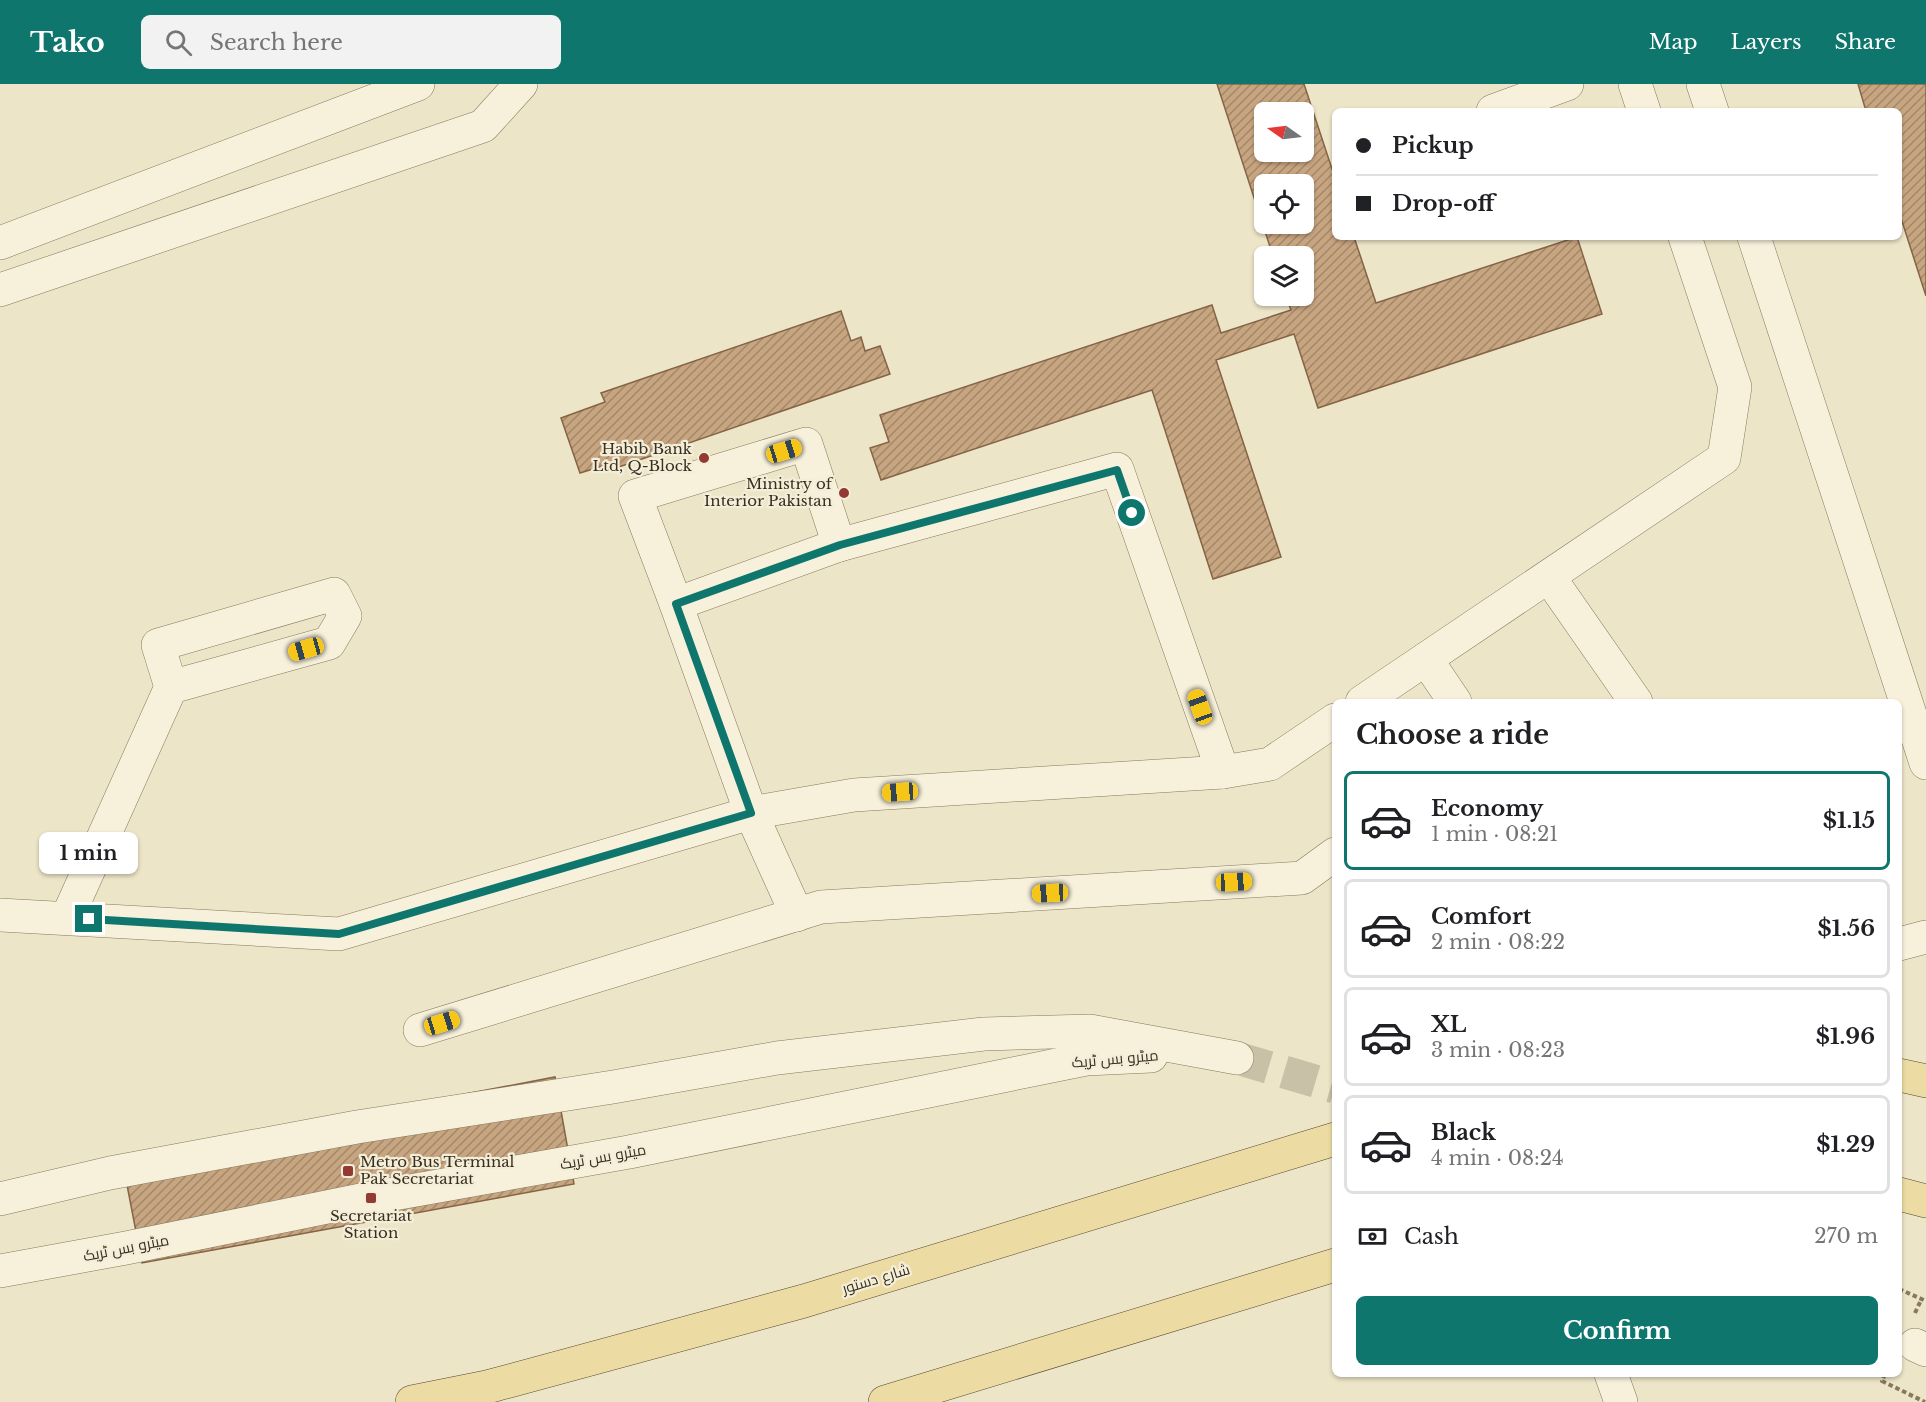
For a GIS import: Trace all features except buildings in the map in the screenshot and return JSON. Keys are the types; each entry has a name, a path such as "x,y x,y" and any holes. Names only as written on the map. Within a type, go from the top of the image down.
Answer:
{"main road":[{"path":"1902,1076 1926,1081"},
{"name":"شارع دستور","path":"412,1402 487,1388 804,1301 1332,1140"},
{"path":"1902,1195 1926,1201"},
{"path":"885,1402 1332,1266"}],"lane":[{"path":"0,243 418,84"},
{"path":"0,290 483,126 521,84"},
{"path":"1501,108 1567,84"},
{"path":"1635,84 1643,108"},
{"path":"1703,84 1711,108"},
{"path":"1366,699 1724,458 1735,387 1686,240"},
{"path":"1755,240 1926,763"},
{"path":"797,915 751,813 635,496 806,444 840,545"},
{"path":"676,604 840,545 1117,470 1223,772"},
{"path":"1549,577 1634,699"},
{"path":"67,918 171,687 158,645 334,594 345,616 329,643 171,687"},
{"path":"1426,659 1453,699"},
{"path":"0,915 339,934 751,813 854,795 1223,772 1270,764 1332,722"},
{"path":"420,1030 820,907 1302,878 1332,856"},
{"path":"1902,943 1926,937"},
{"name":"میٹرو بس ٹریک","path":"0,1199 110,1173 357,1126 800,1056 984,1034 1090,1031 1222,1056 1086,1059 629,1152 371,1198 0,1271"},
{"path":"1612,1377 1621,1402"}],"path":[{"path":"1902,1290 1926,1301"},
{"path":"1884,1377 1882,1381 1925,1402"}],"tunnel":[{"path":"1237,1058 1332,1086"}],"place":[{"name":"Habib Bank Ltd, Q-Block","path":"704,458"},
{"name":"Ministry of Interior Pakistan","path":"844,493"},
{"name":"Metro Bus Terminal Pak Secretariat","path":"348,1171"},
{"name":"Secretariat Station","path":"371,1198"}],"route":[{"path":"89,919 339,934 751,813 676,604 840,545 1117,470 1132,513"}]}
